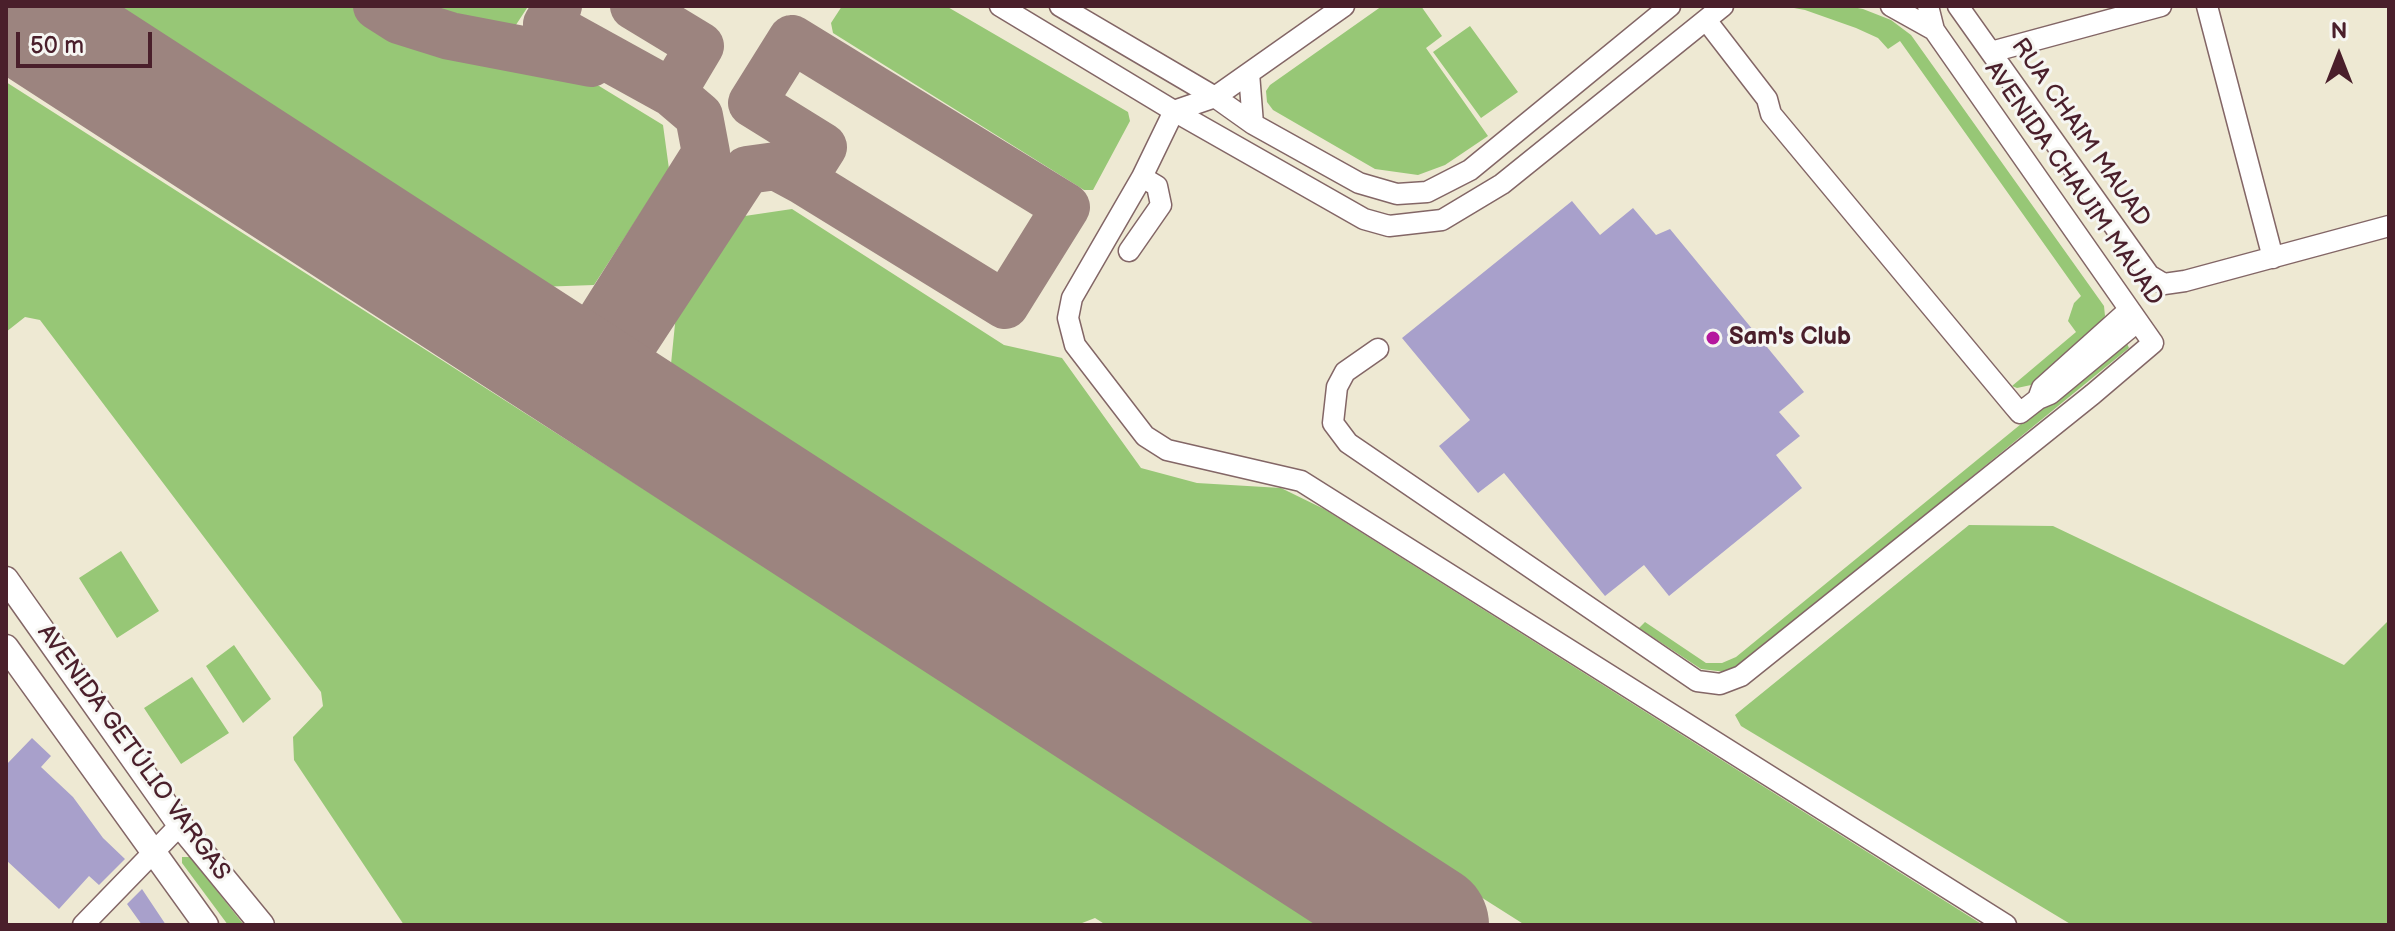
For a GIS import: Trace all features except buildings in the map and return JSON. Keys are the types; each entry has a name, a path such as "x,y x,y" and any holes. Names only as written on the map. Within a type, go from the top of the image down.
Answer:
{"main road":[{"name":"AVENIDA GETÚLIO VARGAS","path":"6,579 14,608 180,825 262,925"},
{"name":"AVENIDA GETÚLIO VARGAS","path":"6,647 206,925"}],"street":[{"path":"1000,6 1174,111 1364,219 1389,226 1442,220 1502,184 1723,6"},
{"path":"1060,6 1215,97 1253,124 1359,183 1397,194 1427,192 1470,170 1670,6"},
{"path":"1344,6 1215,97 1174,111 1142,177 1072,298 1068,318 1075,345 1145,436 1167,450 1301,481 2006,925"},
{"path":"1683,6 1702,24 1756,107 1771,114 2020,413 2038,399 2042,388 2133,316"},
{"name":"AVENIDA CHAUIM MAUAD","path":"1891,6 1934,30"},
{"name":"AVENIDA CHAUIM MAUAD","path":"1378,349 1345,372 1337,387 1333,423 1348,443 1697,681 1720,684 1741,676 2153,343 1934,30 1928,6"},
{"name":"RUA CHAIM MAUAD","path":"1958,6 2149,275 2164,284 2273,258"},
{"path":"1991,52 2161,6"},
{"path":"2207,6 2273,258 2389,226"},
{"path":"1249,73 1253,124"},
{"path":"1129,251 1161,205 1157,186 1142,177"},
{"path":"83,925 180,825"}],"green space":[{"path":"101,6 353,6 402,38 586,78 663,125 669,169 594,285 538,287"},
{"path":"396,6 527,8 510,34 502,35 415,17"},
{"path":"842,6 946,6 1128,112 1130,121 1093,190 1084,190 833,33 831,23"},
{"path":"1382,6 1421,6 1442,36 1426,48 1488,136 1445,165 1418,175 1375,169 1273,110 1267,102 1266,91 1270,85"},
{"path":"1783,6 1863,9 1891,20 1911,35 2104,306 2105,316 2098,329 2031,385 2012,386 2076,332 2068,321 2074,303 2081,296 1900,41 1888,49 1878,38 1856,28 1805,10"},
{"path":"1470,26 1518,92 1481,118 1433,52"},
{"path":"6,82 1327,925 1106,925 1095,918 1077,925 404,925 294,760 293,737 323,706 321,692 40,320 25,317 6,332"},
{"path":"792,209 1004,345 1062,358 1141,468 1197,483 1281,488 1324,509 1983,925 1525,925 687,394 671,364 676,314 738,217"},
{"path":"2125,339 2129,348 1744,663 1726,672 1701,669 1639,628 1645,622 1706,663 1722,663 1736,657"},
{"path":"1969,525 2053,526 2344,665 2389,620 2389,925 2072,925 1741,726 1735,715"},
{"path":"121,551 159,611 117,638 79,578"},
{"path":"234,645 271,699 243,723 206,666"},
{"path":"192,677 229,733 181,764 144,708"},
{"path":"182,857 190,857 244,925 228,925 182,863"}],"taxiway":[{"path":"377,6 399,20 450,36 591,63"},
{"path":"558,6 547,24 672,93 700,46 634,6"},
{"path":"792,39 1066,207 1005,305 802,180 823,147 752,103 792,39"},
{"path":"519,335 595,329 706,153 699,116 672,93"},
{"path":"642,417 629,350 747,170 776,166 802,180"}],"runway":[{"path":"9,6 1428,925"}],"place":[{"name":"Sam's Club","path":"1713,338"}]}
